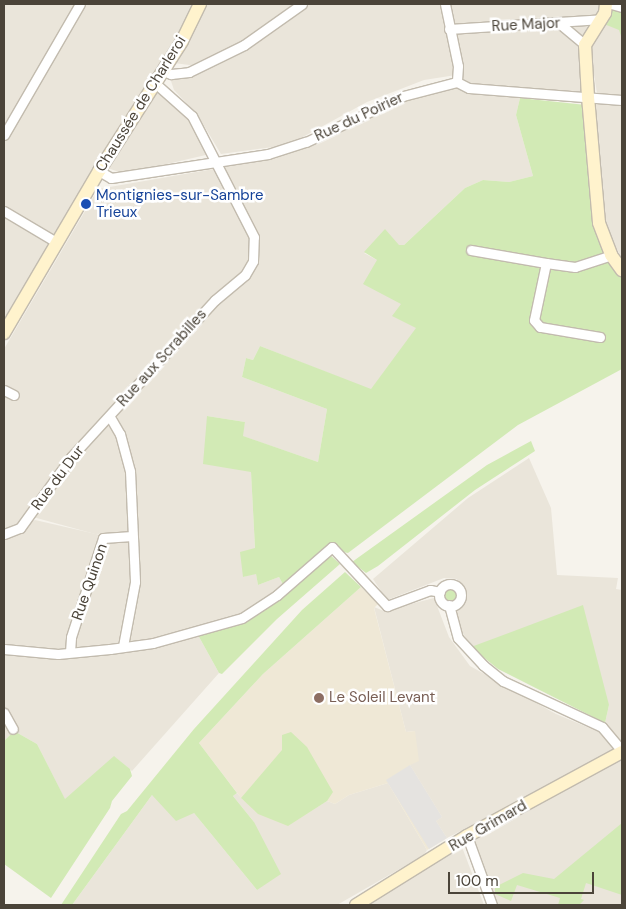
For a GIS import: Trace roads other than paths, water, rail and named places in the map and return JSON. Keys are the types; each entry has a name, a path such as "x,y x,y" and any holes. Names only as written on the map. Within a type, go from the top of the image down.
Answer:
{"street":[{"path":"4,135 79,4"},
{"name":"Chaussée de Charleroi","path":"4,333 99,171 163,71 200,4"},
{"path":"163,71 189,72 244,45 302,4"},
{"path":"446,4 458,66 457,82 469,88 622,100"},
{"path":"606,4 602,20 585,45 588,97 598,223 611,255 622,270"},
{"path":"611,4 622,6"},
{"name":"Rue Major","path":"450,29 602,20"},
{"path":"558,23 585,45"},
{"name":"Rue du Poirier","path":"99,171 111,178 288,149 403,96 457,82"},
{"name":"Rue aux Scrabilles","path":"123,646 135,582 130,471 120,434 110,417 215,300 250,269 254,237 230,196 216,160 192,116 155,83"},
{"path":"4,211 56,242"},
{"path":"471,250 574,267 611,255"},
{"path":"546,263 535,323 545,328 600,337"},
{"path":"4,390 14,395"},
{"name":"Rue du Dur","path":"4,534 20,528 62,468 110,417"},
{"name":"Rue Quinon","path":"70,652 72,637 103,538 132,536"},
{"path":"4,649 36,654 153,643 252,614 332,547 387,606 430,590 440,592"},
{"path":"440,592 449,584 459,588 459,601 449,605"},
{"path":"440,592 441,600 449,605 458,638 483,665 503,681 602,726 622,751"},
{"path":"4,713 13,729"},
{"name":"Rue Grimard","path":"356,905 467,836 622,751"},
{"path":"467,836 492,905"}],"place":[{"name":"Montignies-sur-Sambre Trieux","path":"86,204"},
{"name":"Le Soleil Levant","path":"319,698"}]}
